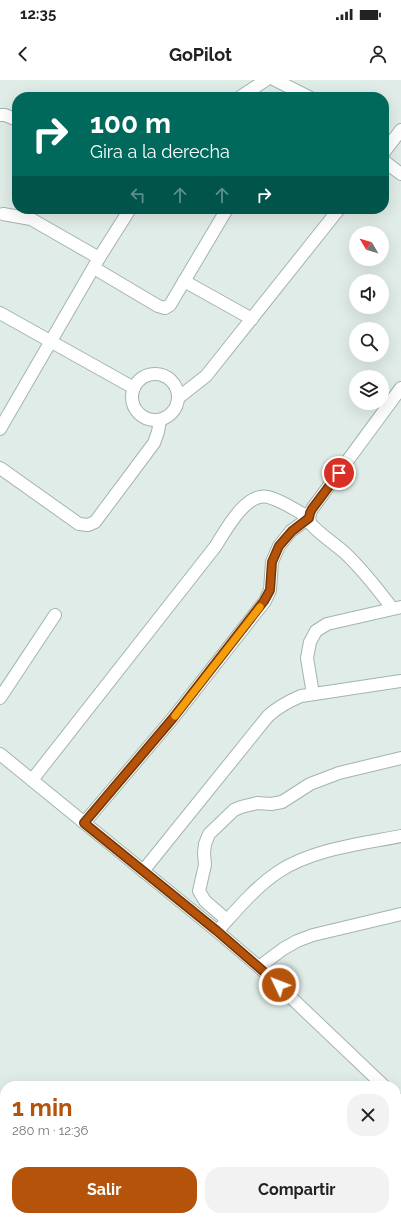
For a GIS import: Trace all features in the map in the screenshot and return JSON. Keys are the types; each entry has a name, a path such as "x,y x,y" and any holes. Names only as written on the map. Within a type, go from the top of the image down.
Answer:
{"street":[{"path":"248,92 266,80"},
{"path":"275,80 299,92"},
{"path":"0,115 12,118"},
{"path":"389,165 401,174"},
{"path":"3,214 31,219 158,306 165,308 170,305 224,214"},
{"path":"0,429 96,263 127,214"},
{"path":"178,398 206,376 335,214"},
{"path":"184,281 252,319"},
{"path":"0,313 134,388"},
{"path":"154,374 160,375 171,381 177,392 178,398 173,412 160,420 154,420 148,419 137,412 132,400 132,394 134,388 142,379 154,374"},
{"path":"396,608 358,566 335,544 312,526 309,518 312,509 401,388"},
{"path":"0,468 79,524 88,525 95,522 154,443 160,420"},
{"path":"32,780 215,547 232,521 246,504 256,498 267,497 281,502 309,518"},
{"path":"84,823 173,718 264,601 270,590 272,562 279,546 292,531 309,518"},
{"path":"313,694 307,658 310,642 316,631 327,624 396,608"},
{"path":"0,698 55,615"},
{"path":"143,871 268,716 275,710 291,700 301,696 401,680"},
{"path":"0,754 259,967 379,1081"},
{"path":"227,920 205,901 199,891 205,865 205,844 209,834 234,810 249,804 277,803 288,799 310,784 339,773 401,758"},
{"path":"217,931 262,884 291,864 306,857 401,836"},
{"path":"259,967 283,949 297,941 313,935 401,914"}],"slow traffic":[{"path":"175,716 260,607"}],"route":[{"path":"279,985 217,931 84,823 173,718 264,601 270,590 272,562 279,546 292,531 309,518 312,509 339,473"}]}
